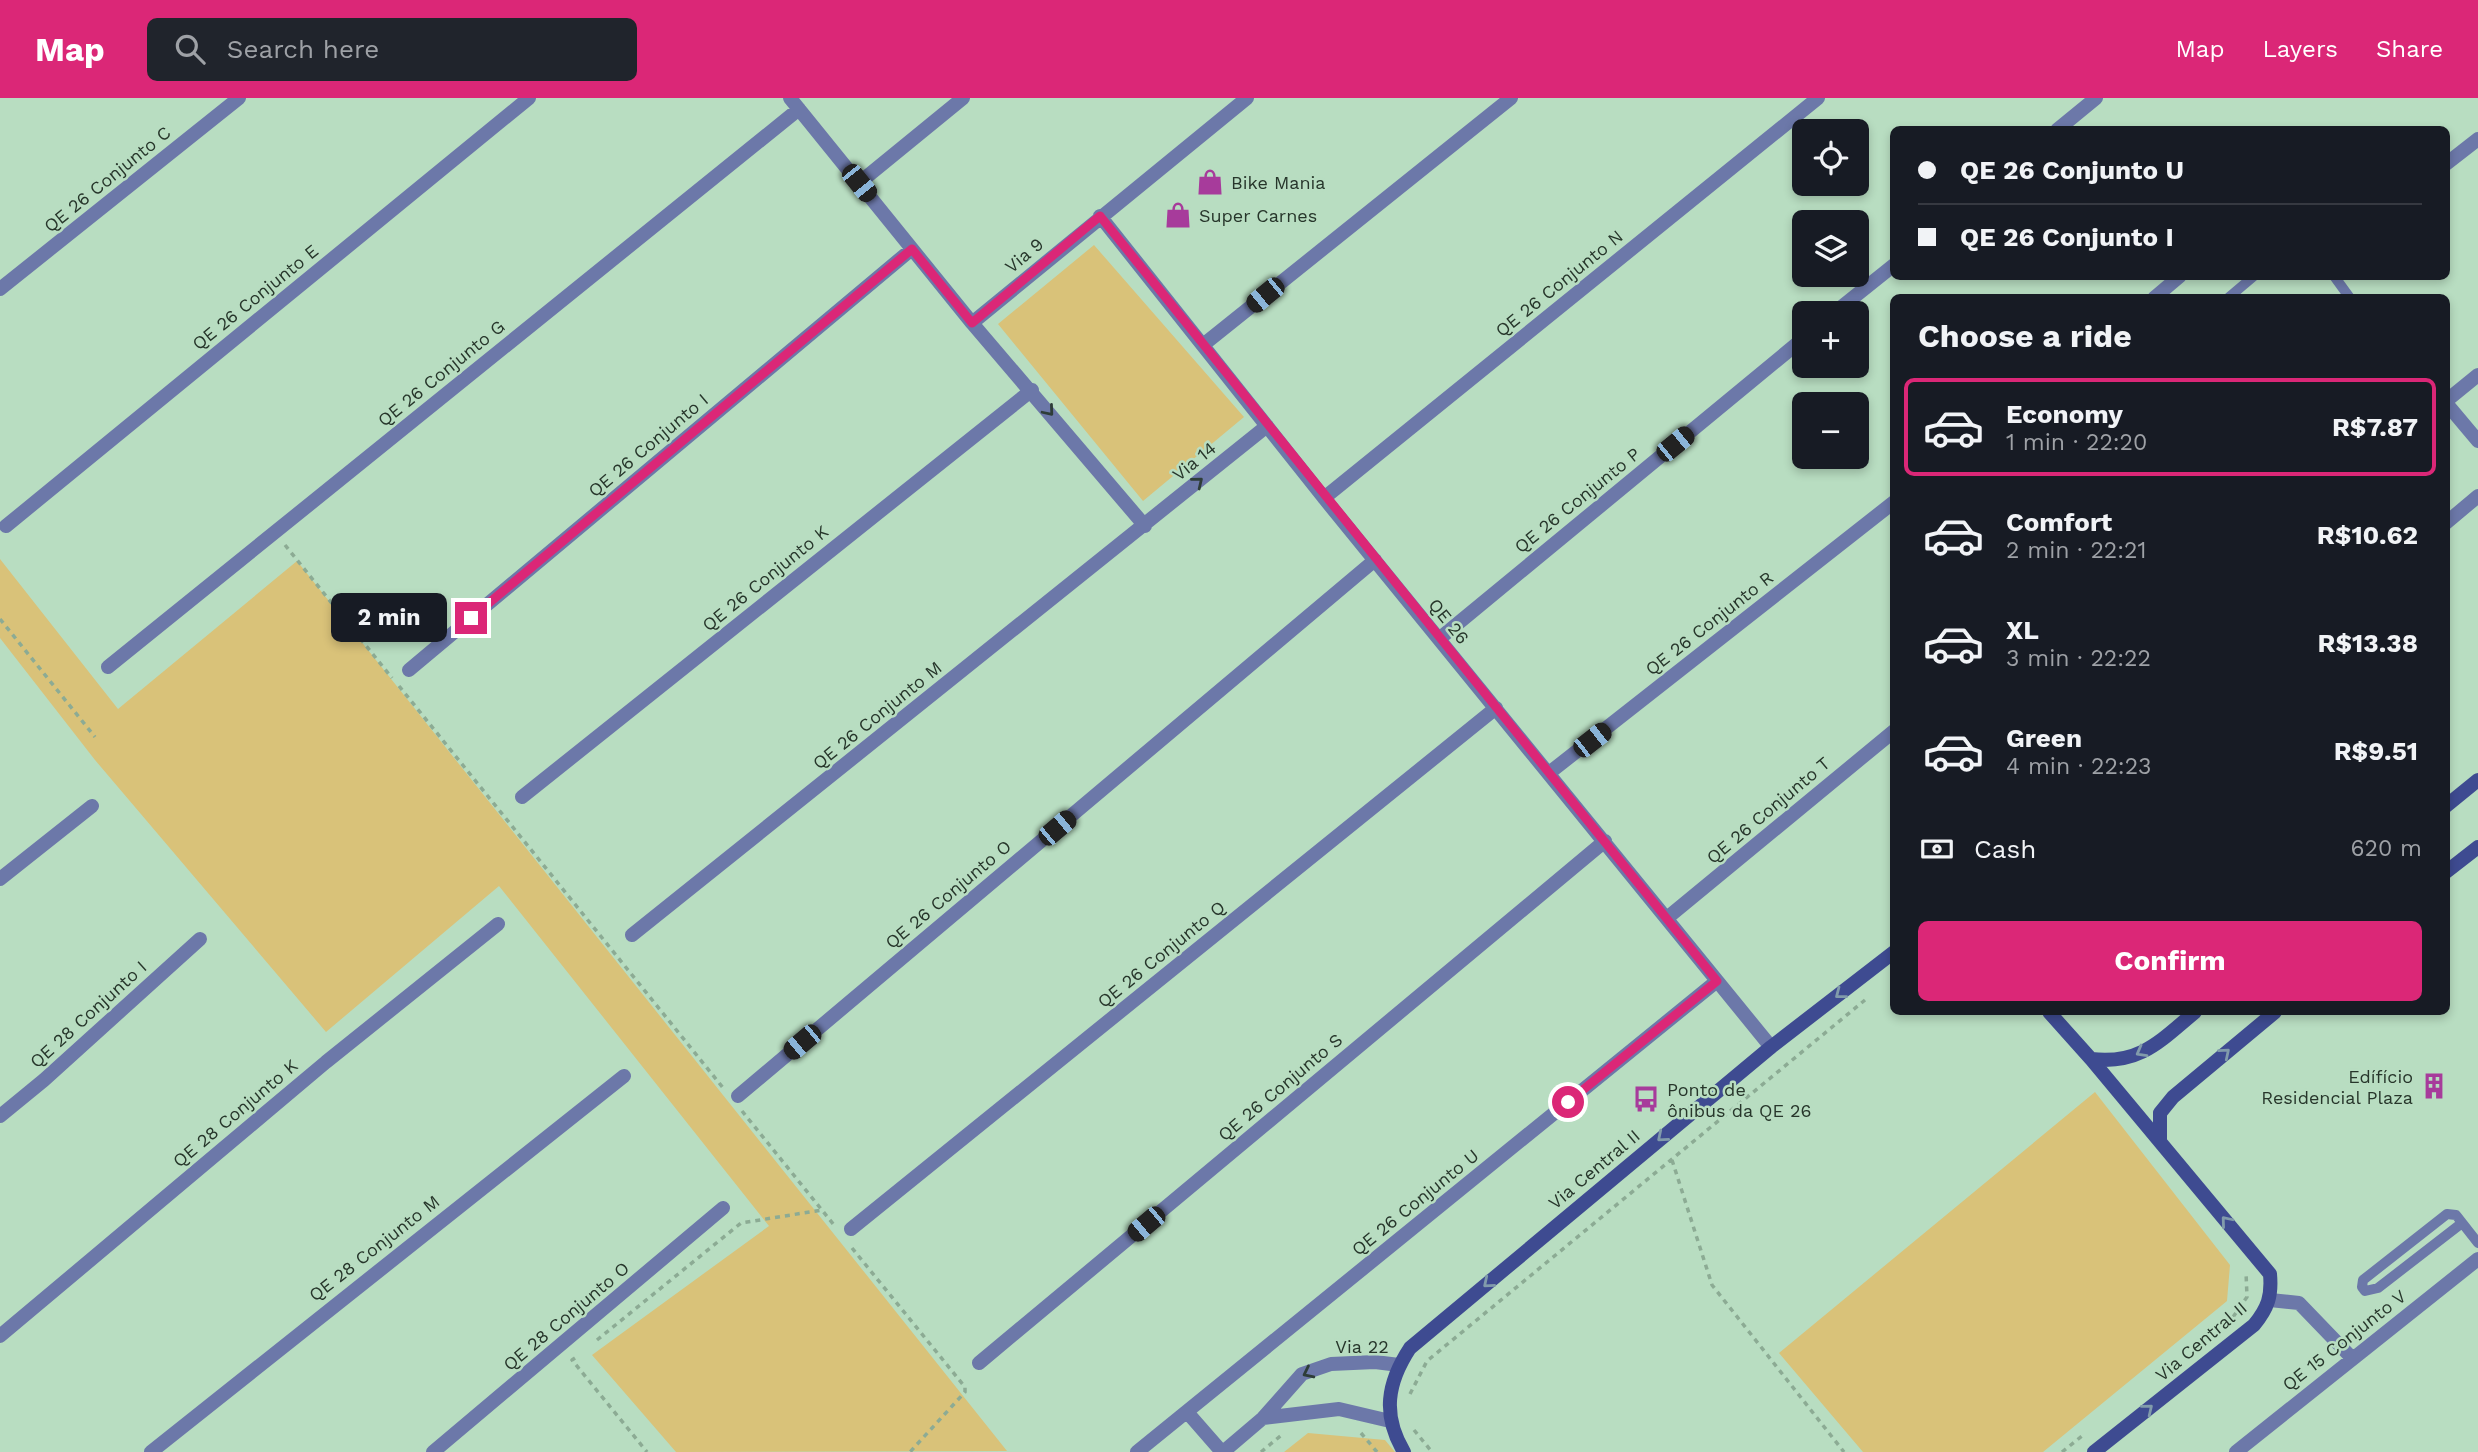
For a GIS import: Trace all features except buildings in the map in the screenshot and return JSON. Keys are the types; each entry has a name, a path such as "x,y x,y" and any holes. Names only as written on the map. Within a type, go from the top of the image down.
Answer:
{"street":[{"name":"QE 26 Conjunto C","path":"0,289 239,98"},
{"name":"QE 26 Conjunto E","path":"6,526 529,98"},
{"path":"859,183 963,98"},
{"name":"Via 9","path":"972,323 1247,98"},
{"path":"1203,345 1511,98"},
{"name":"QE 26 Conjunto N","path":"1324,498 1818,98"},
{"path":"2062,126 2096,98"},
{"path":"794,104 972,323 1032,390 1145,526"},
{"name":"QE 26 Conjunto G","path":"108,667 794,104"},
{"path":"2450,161 2478,139"},
{"name":"QE 26","path":"1100,216 1324,498 1771,1047"},
{"name":"QE 26 Conjunto I","path":"409,670 912,249"},
{"path":"1849,301 1890,268"},
{"path":"2159,294 2175,280"},
{"name":"QE 26 Conjunto P","path":"1439,639 1792,348"},
{"path":"2450,399 2478,375"},
{"name":"QE 26 Conjunto K","path":"522,797 1032,390"},
{"path":"2450,407 2478,441"},
{"name":"Via 14","path":"1145,526 1267,426"},
{"path":"2450,520 2478,496"},
{"name":"QE 26 Conjunto R","path":"1549,774 1890,505"},
{"name":"QE 26 Conjunto M","path":"632,934 1145,526"},
{"name":"QE 26 Conjunto O","path":"733,1097 1375,560"},
{"name":"QE 26 Conjunto Q","path":"846,1234 1496,708"},
{"name":"QE 26 Conjunto T","path":"1667,918 1890,734"},
{"path":"2450,803 2478,780"},
{"path":"0,879 92,806"},
{"name":"QE 26 Conjunto S","path":"979,1363 1605,841"},
{"path":"2450,869 2478,847"},
{"name":"QE 28 Conjunto K","path":"0,1336 326,1062 498,924"},
{"name":"QE 28 Conjunto I","path":"0,1116 44,1080 200,939"},
{"name":"Via Central II","path":"1404,1452 1390,1421 1388,1392 1398,1365 1410,1348 1771,1047 1890,955"},
{"name":"QE 26 Conjunto U","path":"1137,1452 1717,981"},
{"name":"Via Central II","path":"2052,1015 2270,1274 2270,1300 2254,1325 2094,1452"},
{"path":"2091,1059 2115,1062 2133,1057 2191,1015"},
{"path":"2160,1141 2160,1113 2173,1097 2270,1015"},
{"name":"QE 28 Conjunto M","path":"150,1452 624,1076"},
{"name":"QE 28 Conjunto O","path":"433,1452 723,1208"},
{"name":"QE 15 Conjunto V","path":"2236,1452 2351,1357 2478,1259"},
{"path":"2270,1300 2300,1303 2351,1357"},
{"name":"Via 22","path":"1223,1452 1263,1418 1302,1374 1331,1364 1375,1362 1398,1365"},
{"path":"1263,1418 1339,1409 1390,1421"},
{"path":"1187,1412 1223,1452"}],"lane":[{"path":"2233,294 2249,280"},
{"path":"2462,1223 2378,1288 2365,1291 2362,1287 2363,1280 2441,1216 2452,1213 2462,1223 2478,1243"}],"path":[{"path":"275,532 822,1210 846,1234 965,1387 965,1392 910,1452"},
{"path":"0,619 95,737"},
{"path":"1404,1405 1427,1361 1872,994"},
{"path":"1672,1159 1712,1285 1844,1452"},
{"path":"594,1343 741,1223 822,1210"},
{"path":"2233,1317 2247,1297 2246,1266"},
{"path":"583,1351 572,1360 647,1452"},
{"path":"1261,1452 1290,1428"},
{"path":"1412,1428 1432,1452"},
{"path":"2062,1452 2092,1429"},
{"path":"1358,1430 1377,1452"}],"shaded area":[{"path":"1094,245 1244,417 1143,501 998,324"},
{"path":"0,559 118,709 297,561 1007,1451 676,1452 592,1355 769,1226 499,886 326,1032 95,760 0,638"},
{"path":"2095,1092 2230,1265 2227,1301 2043,1452 1863,1452 1779,1353"},
{"path":"1308,1433 1385,1440 1395,1452 1284,1452"}],"place":[{"name":"Bike Mania","path":"1210,182"},
{"name":"Super Carnes","path":"1178,215"},
{"name":"Edífício Residencial Plaza","path":"2434,1086"},
{"name":"Ponto de ônibus da QE 26","path":"1646,1099"}],"route":[{"path":"471,618 912,249 972,323 1100,216 1324,498 1717,981 1568,1102"}]}
